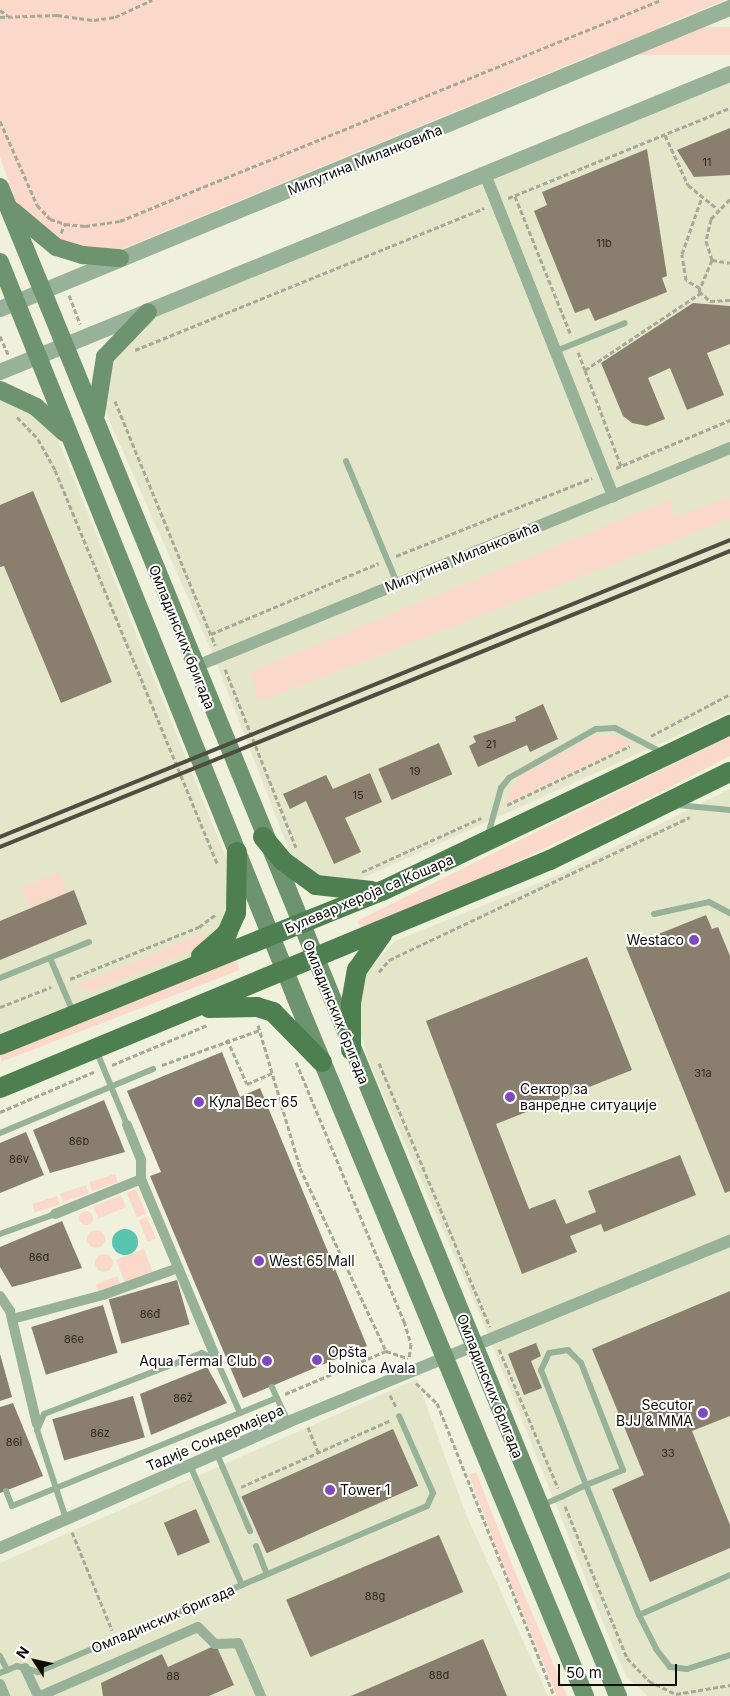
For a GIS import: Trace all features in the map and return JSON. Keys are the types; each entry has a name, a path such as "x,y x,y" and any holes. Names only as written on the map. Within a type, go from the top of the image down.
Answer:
{"main road":[{"name":"Омладинских бригада","path":"0,188 66,345 263,837 618,1696"},
{"path":"7,206 56,247 70,253 120,258"},
{"name":"Омладинских бригада","path":"0,262 8,306 38,357 68,436 285,972 443,1358 585,1696"},
{"path":"96,422 96,392 105,357 148,312"},
{"path":"0,390 36,407 68,436"},
{"name":"Булевар хероја са Кошара","path":"0,1045 271,934 382,891 671,757 730,725"},
{"path":"0,1088 385,931 668,804 730,772"},
{"path":"263,837 283,861 316,885 382,891"},
{"path":"184,970 214,947 225,917 240,897 237,852"},
{"path":"351,1050 351,1003 357,970 385,931"},
{"path":"190,1010 257,1007 273,1012 322,1062"},
{"path":"602,1658 634,1696"}],"street":[{"name":"Милутина Миланковића","path":"8,306 120,258 730,8"},
{"path":"0,372 730,74"},
{"path":"485,174 613,496"},
{"name":"Милутина Миланковића","path":"194,667 730,448"},
{"path":"127,1125 142,1160 141,1179 218,1361"},
{"path":"55,1214 141,1179"},
{"name":"Тадије Сондермајера","path":"0,1548 288,1422 730,1241"},
{"path":"12,1319 103,1295 178,1268"},
{"path":"0,1296 12,1319 37,1424"},
{"path":"25,1668 39,1696 198,1627 214,1644 238,1643 261,1696"},
{"path":"0,1684 5,1696"}],"lane":[{"path":"556,351 625,323"},
{"path":"346,461 396,583"},
{"path":"486,844 501,788 510,778 596,729 615,728 671,757"},
{"path":"668,804 730,810"},
{"path":"654,914 709,902 730,913"},
{"path":"0,978 89,942"},
{"path":"50,958 74,1015"},
{"path":"96,1049 127,1125"},
{"path":"0,1133 153,1069"},
{"path":"0,1234 55,1214"},
{"path":"538,1506 586,1485 623,1470 581,1363 568,1350 558,1349 549,1353 541,1370 586,1485 639,1615 670,1667 698,1668 730,1654"},
{"path":"66,1519 54,1490 54,1472 37,1424 44,1414 194,1354 207,1353 218,1361 240,1413"},
{"path":"272,1387 288,1422"},
{"path":"6,1490 12,1506 277,1398"},
{"name":"Омладинских бригада","path":"3,1672 25,1668 38,1672 117,1640 429,1504 433,1492 399,1416"},
{"path":"216,1454 250,1531"},
{"path":"190,1465 242,1585"},
{"path":"256,1546 267,1574"},
{"path":"639,1615 730,1575"},
{"path":"0,1656 3,1672"}],"path":[{"path":"0,17 94,20 115,18 152,0"},
{"path":"0,122 37,205 50,219 65,224 85,226 120,221 661,0"},
{"path":"0,10 8,16"},
{"path":"130,352 730,108"},
{"path":"665,135 682,174 702,197 718,209"},
{"path":"515,196 622,466"},
{"path":"700,288 686,280 682,254 702,197"},
{"path":"730,199 718,209 706,241 712,260 700,288 700,293 710,302 730,300"},
{"path":"56,247 65,224"},
{"path":"712,260 730,264"},
{"path":"64,282 86,337"},
{"path":"585,370 700,293"},
{"path":"116,392 121,421 211,634 298,851"},
{"path":"8,412 38,439 55,470 220,875"},
{"path":"211,634 730,420"},
{"path":"353,874 448,836 494,811 640,742 730,694"},
{"path":"374,978 389,960 708,808"},
{"path":"0,1007 225,917"},
{"path":"257,1021 300,1168 386,1351"},
{"path":"0,1112 212,1023"},
{"path":"153,1069 227,1039 260,1030"},
{"path":"227,1039 247,1084 272,1073"},
{"path":"293,1056 404,1321 411,1344 408,1358 417,1388 427,1391 437,1403 554,1696"},
{"path":"277,1398 386,1351 408,1358"},
{"path":"232,1491 399,1416 385,1383"},
{"path":"304,1416 318,1452"},
{"path":"66,1519 117,1640"},
{"path":"675,1695 730,1685"}],"shaded area":[{"path":"0,0 725,0 122,249 98,250 58,242 17,205 0,157"},
{"path":"29,27 730,27 730,55 29,55"},
{"path":"730,74 730,712 350,884 331,882 292,858 215,659 110,422 101,393 103,370 149,314"},
{"path":"0,394 53,427 233,875 223,948 0,1046"},
{"path":"730,497 730,519 258,702 250,672 671,499 673,517"},
{"path":"615,735 634,743 503,805 518,777 593,736"},
{"path":"730,736 730,756 651,797 483,878 361,928 357,921"},
{"path":"730,789 730,1696 648,1696 627,1677 613,1647 476,1305 370,1064 357,1022 364,975 395,941 558,875"},
{"path":"59,872 67,891 29,907 21,888"},
{"path":"204,933 210,937 191,950 93,991 73,987"},
{"path":"235,957 240,970 2,1061 0,1047"},
{"path":"115,1174 118,1183 92,1191 89,1182"},
{"path":"86,1185 89,1194 63,1202 60,1193"},
{"path":"136,1189 146,1214 137,1218 127,1193"},
{"path":"121,1195 126,1207 98,1219 93,1207"},
{"path":"57,1196 60,1205 35,1213 32,1204"},
{"path":"83,1211 89,1211 93,1218 89,1225 83,1225 79,1221 79,1215"},
{"path":"147,1217 156,1238 148,1242 139,1221"},
{"path":"92,1230 100,1230 105,1235 103,1246 92,1248 87,1243 87,1235"},
{"path":"144,1249 153,1273 125,1284 116,1260"},
{"path":"100,1254 108,1254 113,1259 111,1270 100,1272 95,1267 95,1259"},
{"path":"117,1276 121,1286 100,1295 96,1285"},
{"path":"417,1379 465,1512 548,1696 0,1696 0,1563"},
{"path":"476,1472 517,1577 567,1696 557,1696 508,1578 469,1475"}],"water":[{"path":"125,1229 134,1233 138,1242 134,1251 125,1255 116,1251 112,1242 116,1233"}],"building":[{"path":"730,128 730,175 694,177 677,150"},
{"path":"647,149 667,276 662,278 667,292 595,321 589,308 575,313 534,211 547,205 542,192"},
{"path":"693,303 730,306 730,344 707,353 724,395 687,410 670,368 648,378 665,419 647,426 632,423 623,416 601,363"},
{"path":"33,491 112,682 61,703 4,566 0,567 0,505"},
{"path":"543,704 558,739 530,752 527,745 478,767 469,746 476,742 473,736 516,721 515,717"},
{"path":"439,743 452,774 392,800 378,769"},
{"path":"370,773 382,802 345,818 361,852 334,864 306,801 290,809 283,794 326,775 333,789"},
{"path":"74,890 87,924 0,960 0,921"},
{"path":"706,915 712,929 718,927 730,956 730,1191 725,1193 626,947"},
{"name":"Сектор за ванредне ситуације","path":"587,957 632,1070 496,1124 529,1209 555,1199 566,1224 596,1212 588,1191 680,1155 696,1195 604,1232 601,1224 570,1236 577,1252 522,1274 426,1021"},
{"name":"West 65 Mall","path":"222,1052 240,1097 260,1088 367,1346 243,1398 150,1176 161,1172 127,1091"},
{"path":"104,1100 125,1152 50,1173 33,1130"},
{"path":"26,1132 44,1175 0,1193 0,1143"},
{"path":"62,1221 82,1268 12,1287 0,1267 0,1247"},
{"path":"177,1280 190,1324 121,1344 109,1300"},
{"path":"730,1291 730,1416 692,1431 730,1525 730,1548 650,1582 612,1489 644,1475 592,1349"},
{"path":"103,1305 118,1353 46,1375 31,1327"},
{"path":"536,1343 541,1356 531,1361 542,1388 524,1395 508,1354"},
{"path":"0,1354 12,1397 0,1401"},
{"path":"207,1367 227,1403 151,1435 140,1394"},
{"path":"133,1396 145,1437 64,1460 52,1419"},
{"path":"13,1403 43,1476 0,1493 0,1407"},
{"name":"Tower 1","path":"393,1429 418,1486 267,1553 241,1497"},
{"path":"196,1509 210,1542 178,1556 164,1523"},
{"path":"439,1535 463,1592 310,1657 286,1600"},
{"path":"483,1639 507,1696 351,1696"},
{"path":"216,1645 234,1685 209,1696 103,1696 101,1683 162,1654 168,1667"}],"railway":[{"path":"0,837 730,540"},
{"path":"0,847 730,551"}],"place":[{"name":"Westaco","path":"694,940"},
{"name":"Сектор за ванредне ситуације","path":"510,1097"},
{"name":"Кула Вест 65","path":"199,1102"},
{"name":"West 65 Mall","path":"259,1261"},
{"name":"Opšta bolnica Avala","path":"317,1360"},
{"name":"Aqua Termal Club","path":"267,1361"},
{"name":"Secutor BJJ & MMA","path":"703,1413"},
{"name":"Tower 1","path":"330,1490"}]}
